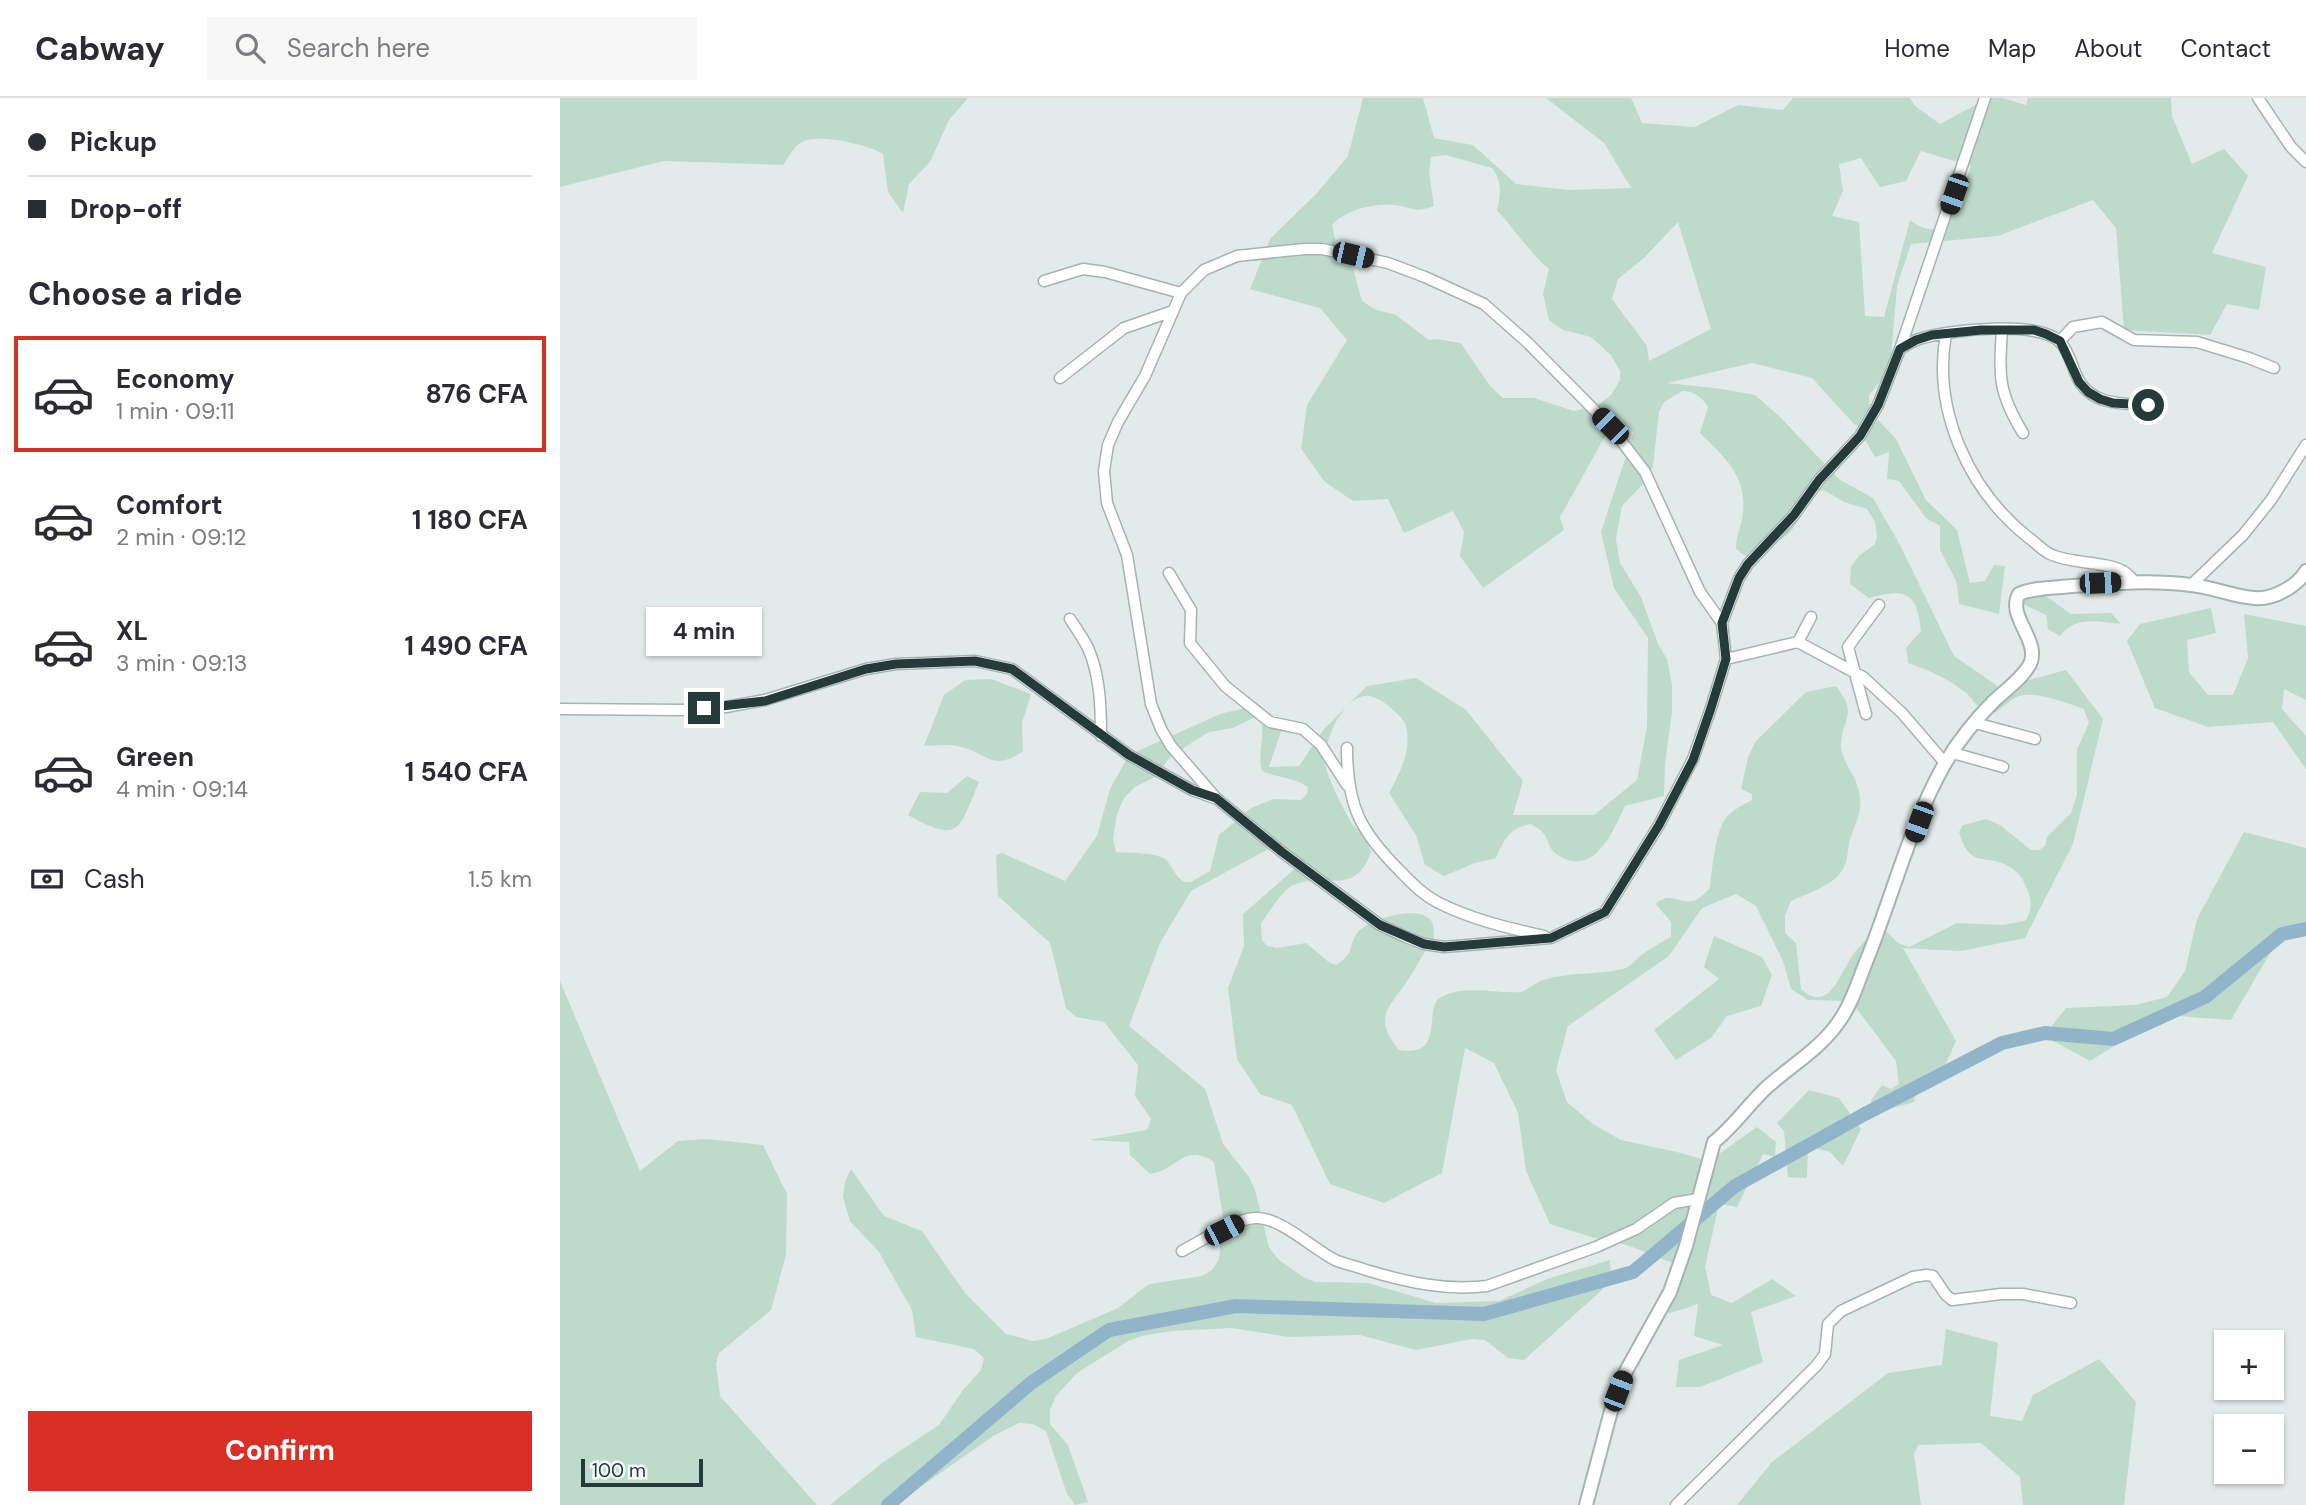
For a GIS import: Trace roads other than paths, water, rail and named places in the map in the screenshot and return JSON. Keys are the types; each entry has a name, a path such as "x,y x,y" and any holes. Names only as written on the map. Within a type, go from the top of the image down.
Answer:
{"street":[{"path":"1722,623 1700,592 1645,472 1628,448 1528,343 1484,304 1425,276 1388,263 1322,249 1259,252 1237,256 1204,270 1181,293 1145,376 1108,445 1104,471 1105,489 1112,520 1127,555 1145,677 1156,717 1182,761 1216,798 1282,852 1380,925 1424,944 1444,947 1551,938 1605,912 1659,825 1693,760 1726,659 1722,623 1739,578 1869,422 1900,349 1985,98"},
{"path":"2258,98 2291,147 2306,162"},
{"path":"1044,281 1083,269 1105,272 1181,293"},
{"path":"1060,378 1124,328 1173,311"},
{"path":"2060,341 2073,327 2102,323 2134,340 2197,342 2274,368"},
{"path":"2002,330 2000,381 2004,399 2023,433"},
{"path":"1900,349 1916,340 1946,334 2034,330 2060,341 2079,382 2088,392 2113,403 2148,405"},
{"path":"1946,334 1942,363 1947,406 1954,431 1982,490 2016,528 2052,555 2123,570 2135,582"},
{"path":"2191,585 2243,535 2306,446"},
{"path":"1587,1505 1611,1410 1626,1371 1670,1292 1686,1246 1714,1142 1764,1089 1825,1038 1848,1007 1927,800 1949,758 1975,723 2024,673 2031,662 2032,650 2017,609 2016,599 2019,594 2041,589 2156,581 2256,598 2278,593 2303,577 2306,571"},
{"path":"1169,572 1191,610 1191,643 1225,687 1270,722 1303,729 1321,745 1349,789 1360,823 1378,849 1416,888 1429,898 1475,917 1551,938"},
{"path":"1866,714 1848,647 1879,606"},
{"path":"1797,642 1811,617"},
{"path":"1070,619 1087,647 1093,665 1101,736"},
{"path":"1726,659 1797,642 1853,670 1949,758 2003,767"},
{"path":"560,709 681,710 726,707 765,701 866,669 896,664 975,661 1012,669 1129,755 1192,790 1216,798"},
{"path":"1975,723 2035,739"},
{"path":"1347,748 1349,789"},
{"path":"1182,1251 1244,1219 1258,1217 1271,1220 1340,1262 1399,1280 1438,1287 1474,1288 1487,1286 1596,1247 1636,1229 1674,1203 1698,1199"},
{"path":"1676,1505 1817,1365 1825,1354 1828,1324 1842,1311 1913,1277 1926,1275 1933,1276 1945,1295 1952,1300 2023,1294 2071,1303"}],"waterway":[{"path":"888,1505 1031,1383 1109,1330 1236,1306 1484,1314 1633,1272 1735,1186 1863,1115 2002,1043 2045,1033 2113,1039 2205,997 2282,934 2306,929"}]}
